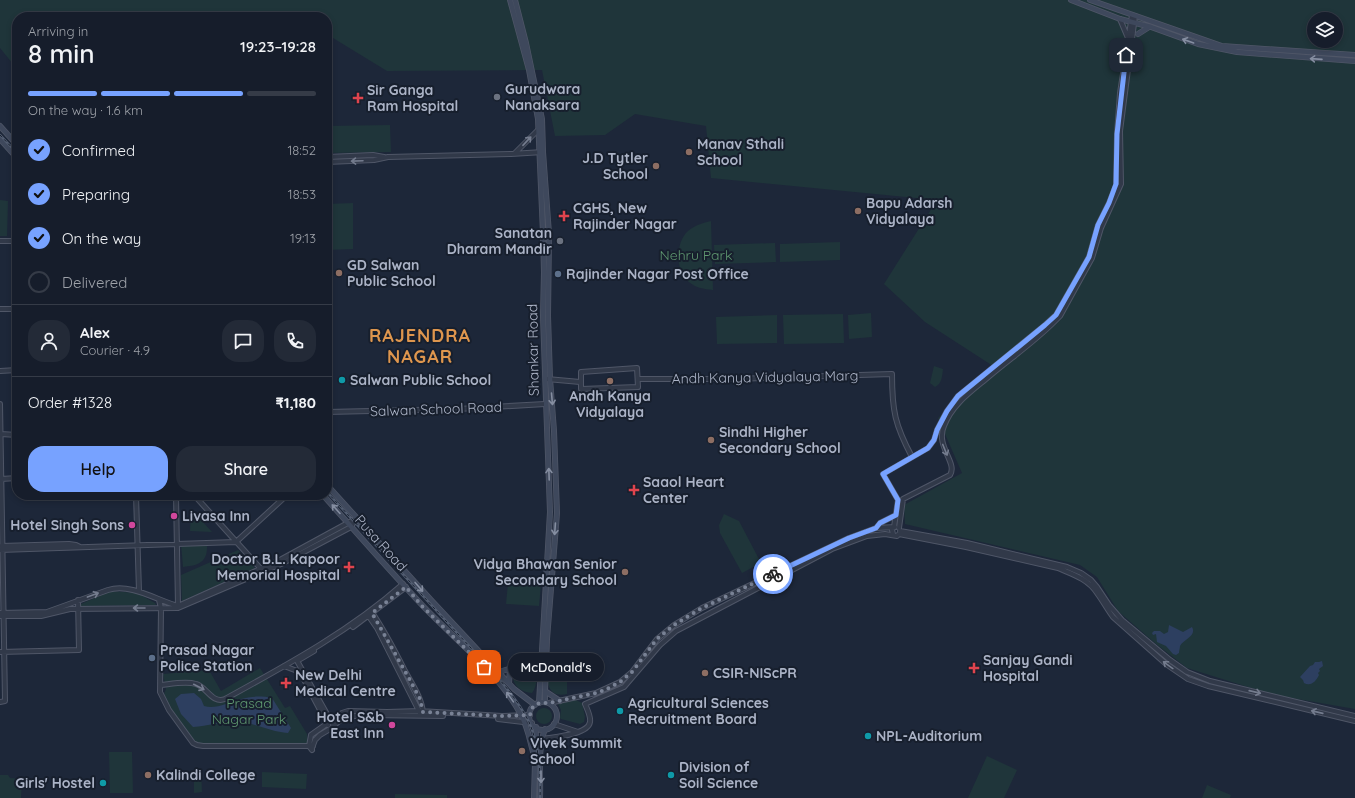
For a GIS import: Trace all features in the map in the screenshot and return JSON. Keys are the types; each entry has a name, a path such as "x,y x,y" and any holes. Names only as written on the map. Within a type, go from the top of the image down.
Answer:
{"main road":[{"name":"Shankar Road","path":"510,0 535,96 549,234 547,379 545,404 550,512 545,639 545,691 547,703"},
{"name":"Shankar Road","path":"515,0 526,43 542,119 541,152"},
{"path":"1071,0 1120,19 1149,27 1198,44 1237,52 1355,61"},
{"path":"1090,0 1222,46 1355,55"},
{"path":"1138,34 1149,27"},
{"path":"0,126 12,139"},
{"path":"0,139 12,152"},
{"name":"Shankar Road","path":"537,704 557,513 554,431 547,379"},
{"name":"Pusa Road","path":"332,490 514,689 537,704"},
{"name":"Pusa Road","path":"327,500 347,524 422,606 479,661 499,683 522,715 535,758"},
{"path":"500,672 528,663 541,662"},
{"path":"509,683 510,669"},
{"path":"545,691 560,701"},
{"path":"547,703 556,711 557,719 550,728 545,729 536,727 532,723 530,715 531,710 537,704 547,703"},
{"path":"534,798 536,727"},
{"path":"540,798 542,739 545,729"}],"street":[{"path":"585,704 624,687 660,645 676,631 832,550 866,536 893,534 897,536 900,500 883,474 928,448 934,440 937,430 947,411 958,396 1056,315 1089,257 1098,225 1109,203 1117,181 1117,134 1120,93 1128,38 1134,15"},
{"path":"1120,19 1128,38"},
{"path":"898,530 896,515 900,500 950,475 952,467 941,438 943,427 951,412 964,397 1048,328 1060,316 1092,258 1101,228 1121,184 1120,131 1131,43 1132,22"},
{"path":"1131,43 1138,34"},
{"path":"515,154 539,129"},
{"path":"332,157 373,155 388,157 541,152"},
{"path":"332,162 374,160 388,157"},
{"path":"0,240 12,241"},
{"path":"0,309 12,309"},
{"path":"637,368 638,387 581,389 580,382 581,372 637,368"},
{"path":"0,371 12,370"},
{"name":"Andh Kanya Vidyalaya Marg","path":"638,379 734,379 892,374 892,396 896,422 899,432 912,457"},
{"path":"547,379 580,382"},
{"path":"0,404 2,652 5,702 0,702"},
{"name":"Salwan School Road","path":"332,412 458,409 545,404"},
{"path":"1,434 12,435"},
{"path":"1,479 12,478"},
{"path":"136,500 139,591"},
{"path":"176,500 178,606"},
{"path":"198,500 261,569"},
{"path":"1,548 76,548 236,542 282,500"},
{"path":"876,528 880,523 896,515"},
{"path":"2,615 41,616 79,608 183,607 281,564 357,518"},
{"path":"2,615 46,612 113,588 139,591 159,600 178,606 261,569 300,550 347,524"},
{"path":"547,703 605,690 620,682 632,672 657,639 674,625 702,608 849,538 876,528 898,530 967,543 1067,567 1081,573 1091,580 1122,620 1170,660 1187,672 1210,681 1355,716"},
{"path":"893,534 892,530 898,530 1058,568 1068,572 1081,578 1089,584 1097,592 1106,609 1113,617 1166,664 1188,679 1208,686 1355,721"},
{"path":"161,685 196,684 202,687 216,700 220,701 296,660 348,628 405,586"},
{"path":"746,587 748,593"},
{"path":"2,652 77,651 79,649 78,600"},
{"path":"159,600 161,608 160,692 166,705 192,743 197,745 311,747"},
{"path":"369,613 420,699 422,714"},
{"path":"296,660 331,721 332,727"},
{"path":"284,666 300,672 327,724 332,727"},
{"path":"542,739 586,729 590,722 585,704 575,697"},
{"path":"311,747 312,735 348,710 422,714 532,723"},
{"path":"311,747 320,735 344,717 355,715 530,715"},
{"path":"554,724 578,732"}],"green space":[{"path":"0,0 1355,0 1355,709 1274,695 1187,668 1156,644 1118,611 1097,577 1080,565 905,524 904,505 962,473 938,418 993,366 925,322 884,284 937,200 711,178 706,126 635,114 605,135 555,136 542,70 387,71 332,38 332,12 12,12 12,63 0,48"},
{"path":"390,125 391,152 332,153 332,126"},
{"path":"0,200 8,201 7,236 0,236"},
{"path":"353,203 353,249 332,250 332,204"},
{"name":"Nehru Park","path":"711,221 713,290 697,287 689,282 681,271 678,257 681,242 688,231 702,223"},
{"path":"840,242 840,260 780,262 780,244"},
{"path":"775,243 776,262 715,264 714,245"},
{"path":"871,313 872,337 849,339 848,315"},
{"path":"843,314 844,343 784,344 783,315"},
{"path":"777,315 777,343 717,344 716,317"},
{"path":"934,366 943,369 940,382 935,387 930,383"},
{"path":"191,509 212,532 190,531"},
{"path":"724,514 739,521 761,563 742,573 720,533 719,525"},
{"path":"181,544 207,545 207,553 200,563 183,567"},
{"path":"238,550 255,568 182,601 181,575"},
{"path":"508,583 541,585 539,606 506,604"},
{"path":"111,591 137,593 156,605 81,606 81,604"},
{"path":"554,657 561,661 567,674 567,694 559,695 554,693 548,684 548,659"},
{"name":"Prasad Nagar Park","path":"260,668 285,708 290,706 307,734 308,745 195,743 174,716 164,694 166,689 163,674 209,670 221,691"},
{"path":"528,668 534,669 536,674 536,684 532,693 521,690 515,684 513,677 513,673"},
{"path":"574,699 582,703 585,717 584,722 580,724 560,718 561,710 557,702"},
{"path":"544,708 550,710 552,716 550,722 544,724 538,722 536,716 538,710"},
{"path":"109,752 132,752 133,793 110,793"},
{"path":"987,756 1017,770 1004,798 968,798"},
{"path":"195,771 201,771 202,792 194,793"},
{"path":"262,772 307,774 306,789 262,787"},
{"path":"0,775 8,775 10,778 22,779 21,798 0,798"},
{"path":"1207,785 1231,795 1230,798 1202,798"},
{"path":"395,794 447,795 447,798 395,798"}],"water":[{"path":"1169,625 1183,632 1192,627 1193,630 1193,633 1180,646 1179,653 1176,655 1173,654 1166,646 1157,642 1156,634 1153,635 1152,633 1154,631 1160,631 1164,634 1168,632"},
{"path":"1322,661 1323,666 1319,669 1319,675 1313,683 1304,683 1300,677 1315,662"},
{"path":"194,693 201,699 204,706 209,707 218,706 249,697 272,698 291,728 288,733 241,722 193,727 181,714 175,699 181,694"}],"railway":[{"path":"0,135 12,148"},
{"path":"332,497 494,673 517,703 529,722 535,740 540,769 540,798"}],"way so far":[{"path":"484,667 422,606 406,587 372,613 397,655 420,699 423,712 502,716 530,715 532,708 539,703 549,703 596,693 620,682 632,672 657,639 674,625 702,608 773,574"}],"place":[{"name":"Gurudwara Nanaksara","path":"497,97"},
{"name":"Sir Ganga Ram Hospital","path":"358,98"},
{"name":"Manav Sthali School","path":"689,152"},
{"name":"J.D Tytler School","path":"656,166"},
{"name":"Bapu Adarsh Vidyalaya","path":"858,211"},
{"name":"CGHS, New Rajinder Nagar","path":"564,216"},
{"name":"Sanatan Dharam Mandir","path":"560,241"},
{"name":"GD Salwan Public School","path":"339,273"},
{"name":"Rajinder Nagar Post Office","path":"558,274"},
{"name":"Salwan Public School","path":"342,380"},
{"name":"Andh Kanya Vidyalaya","path":"610,381"},
{"name":"Sindhi Higher Secondary School","path":"711,440"},
{"name":"Saaol Heart Center","path":"634,490"},
{"name":"Livasa Inn","path":"174,516"},
{"name":"Hotel Singh Sons","path":"132,525"},
{"name":"Doctor B.L. Kapoor Memorial Hospital","path":"349,567"},
{"name":"Vidya Bhawan Senior Secondary School","path":"625,572"},
{"name":"Prasad Nagar Police Station","path":"152,658"},
{"name":"McDonald's","path":"484,667"},
{"name":"Sanjay Gandi Hospital","path":"974,668"},
{"name":"CSIR-NIScPR","path":"705,673"},
{"name":"New Delhi Medical Centre","path":"286,683"},
{"name":"Agricultural Sciences Recruitment Board","path":"620,711"},
{"name":"Hotel S&b East Inn","path":"392,725"},
{"name":"NPL-Auditorium","path":"868,736"},
{"name":"Vivek Summit School","path":"522,751"},
{"name":"Kalindi College","path":"148,775"},
{"name":"Division of Soil Science","path":"671,775"},
{"name":"Girls' Hostel","path":"103,783"}],"district":[{"name":"RAJENDRA NAGAR","path":"420,346"}],"route":[{"path":"773,574 849,538 876,528 878,524 896,515 898,500 883,474 928,448 934,440 937,430 947,411 958,396 1056,315 1089,257 1098,225 1109,203 1117,181 1117,134 1120,93 1126,55"}]}
